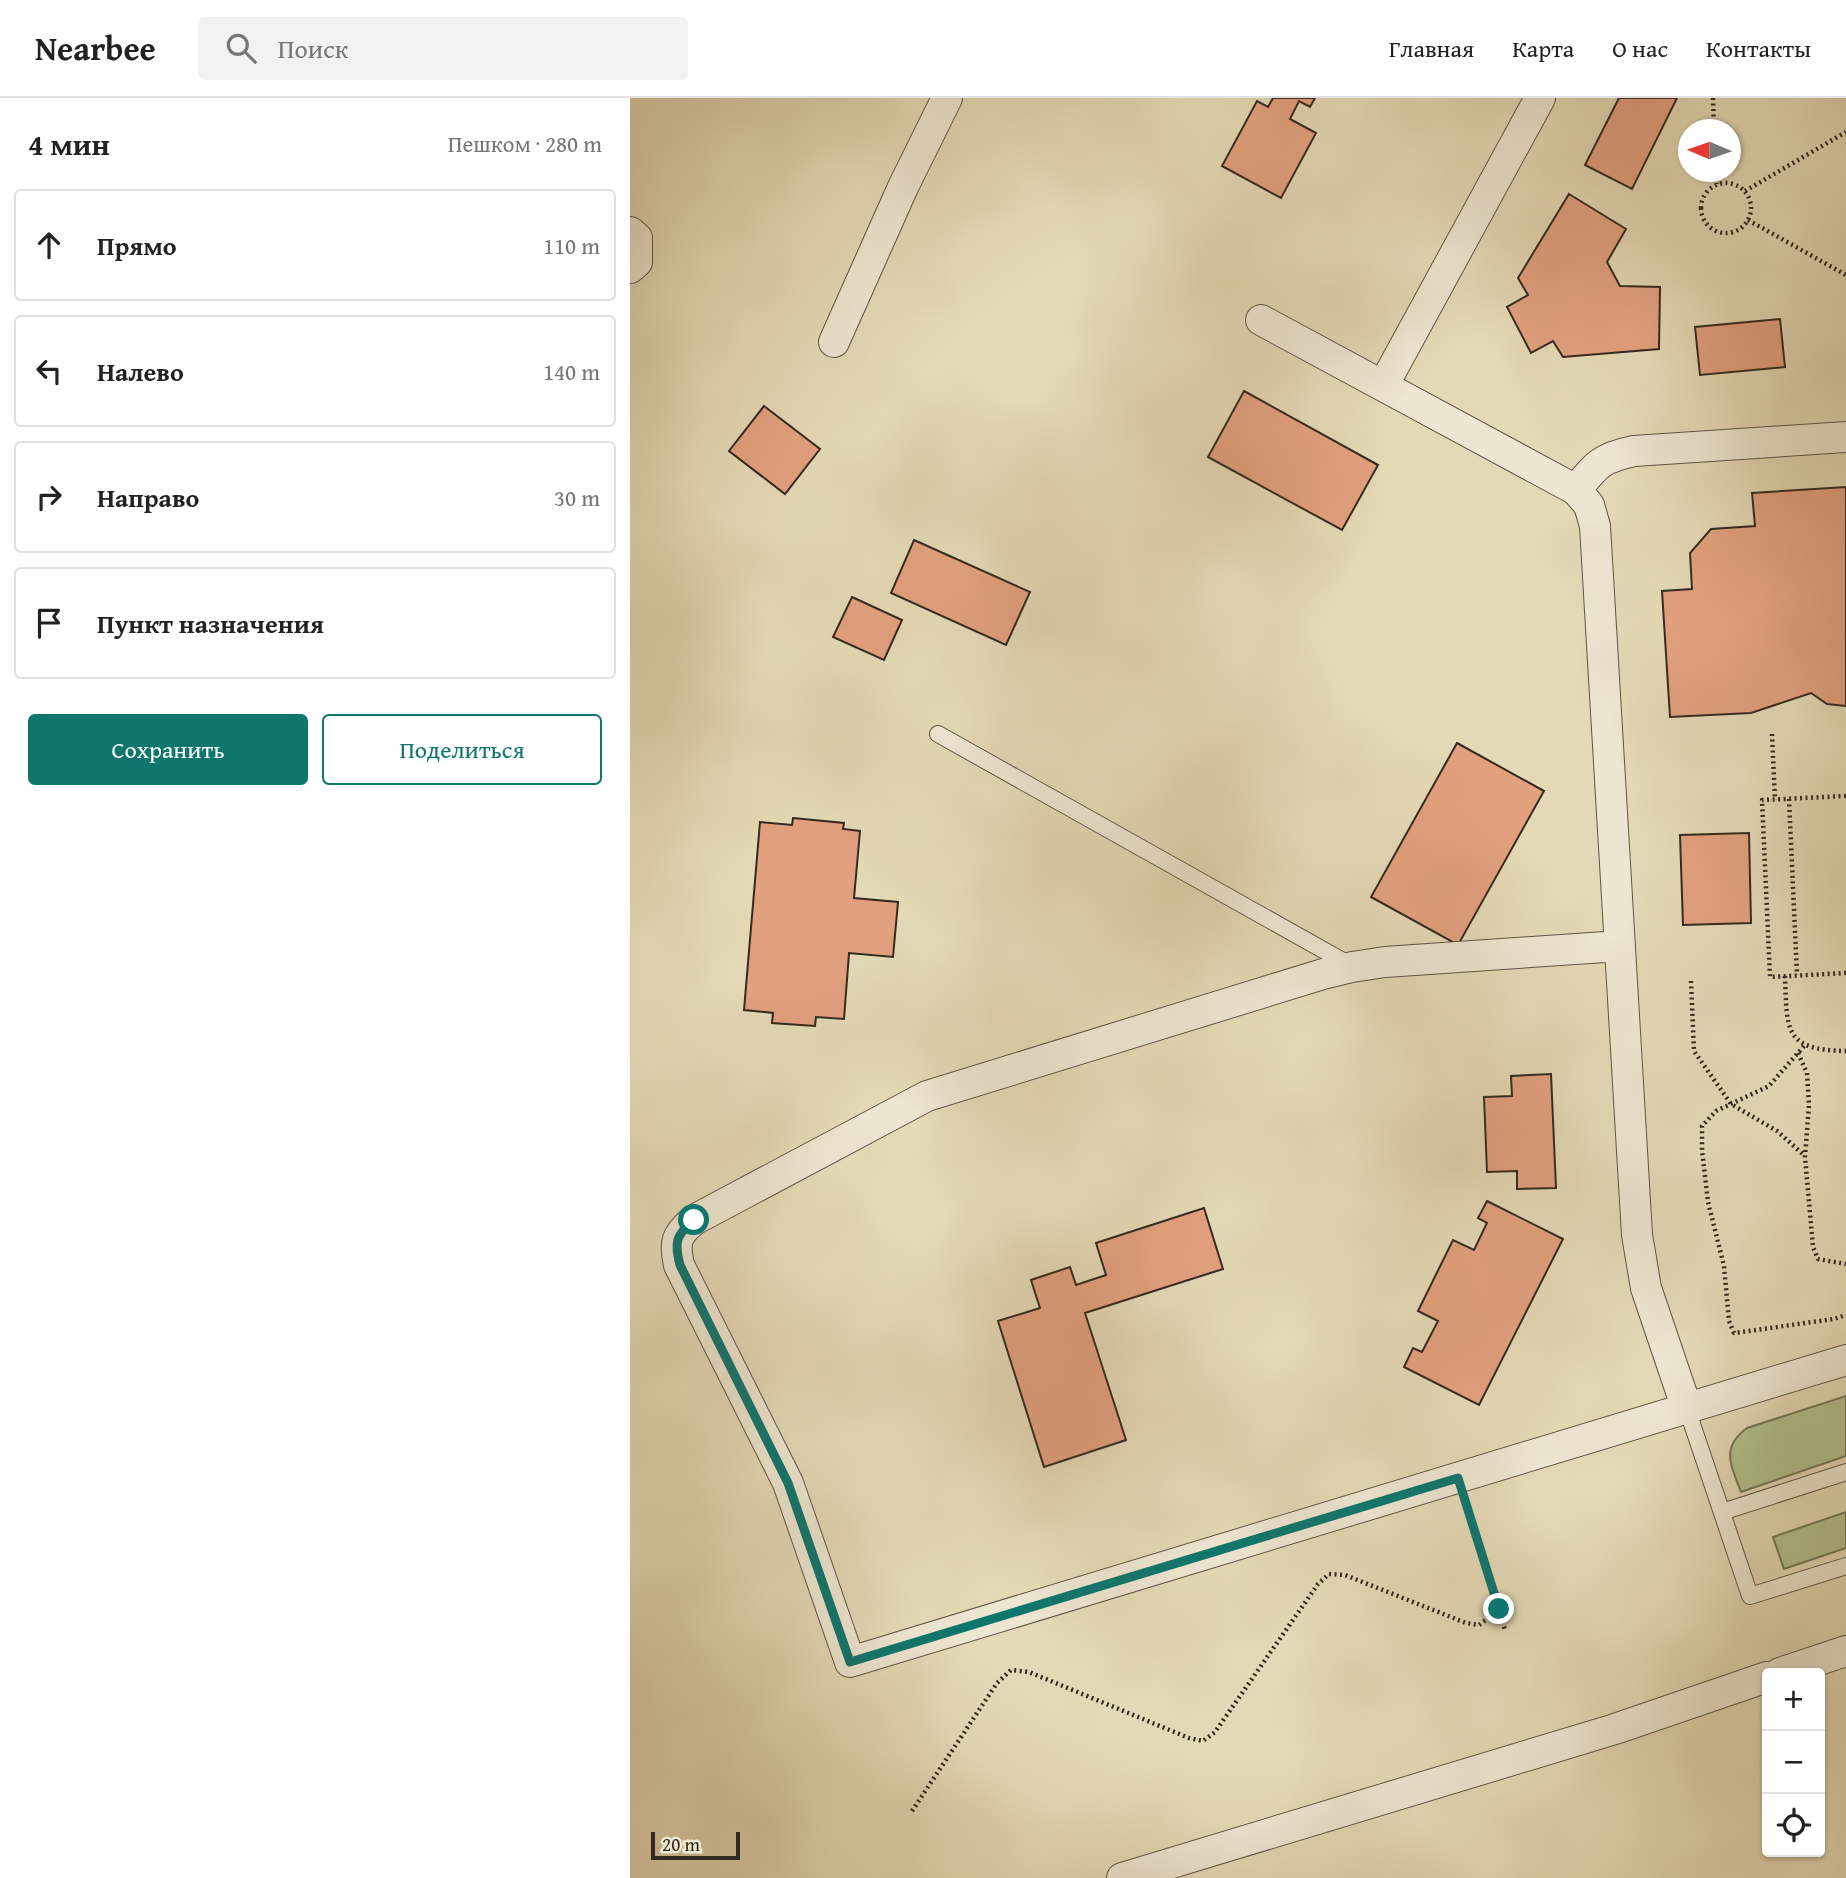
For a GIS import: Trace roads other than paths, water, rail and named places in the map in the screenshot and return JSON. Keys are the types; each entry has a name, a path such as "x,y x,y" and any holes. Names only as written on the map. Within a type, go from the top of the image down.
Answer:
{"street":[{"path":"834,342 903,187 947,98"},
{"path":"1383,386 1540,98"},
{"path":"630,232 636,238 637,262 630,268"},
{"path":"1261,320 1576,490 1589,505 1595,526 1637,1235 1646,1288 1687,1409"},
{"path":"1576,490 1591,471 1609,456 1634,451 1846,437"},
{"path":"1619,946 1352,967 1309,978 927,1096 694,1220 680,1232 676,1248 680,1265 788,1483 850,1662 1846,1360"},
{"path":"1795,1668 1846,1651"},
{"path":"1122,1878 1615,1729 1762,1679"}],"lane":[{"path":"938,734 1352,967"},
{"path":"1687,1409 1751,1596 1846,1566"},
{"path":"1722,1513 1846,1472"}]}
